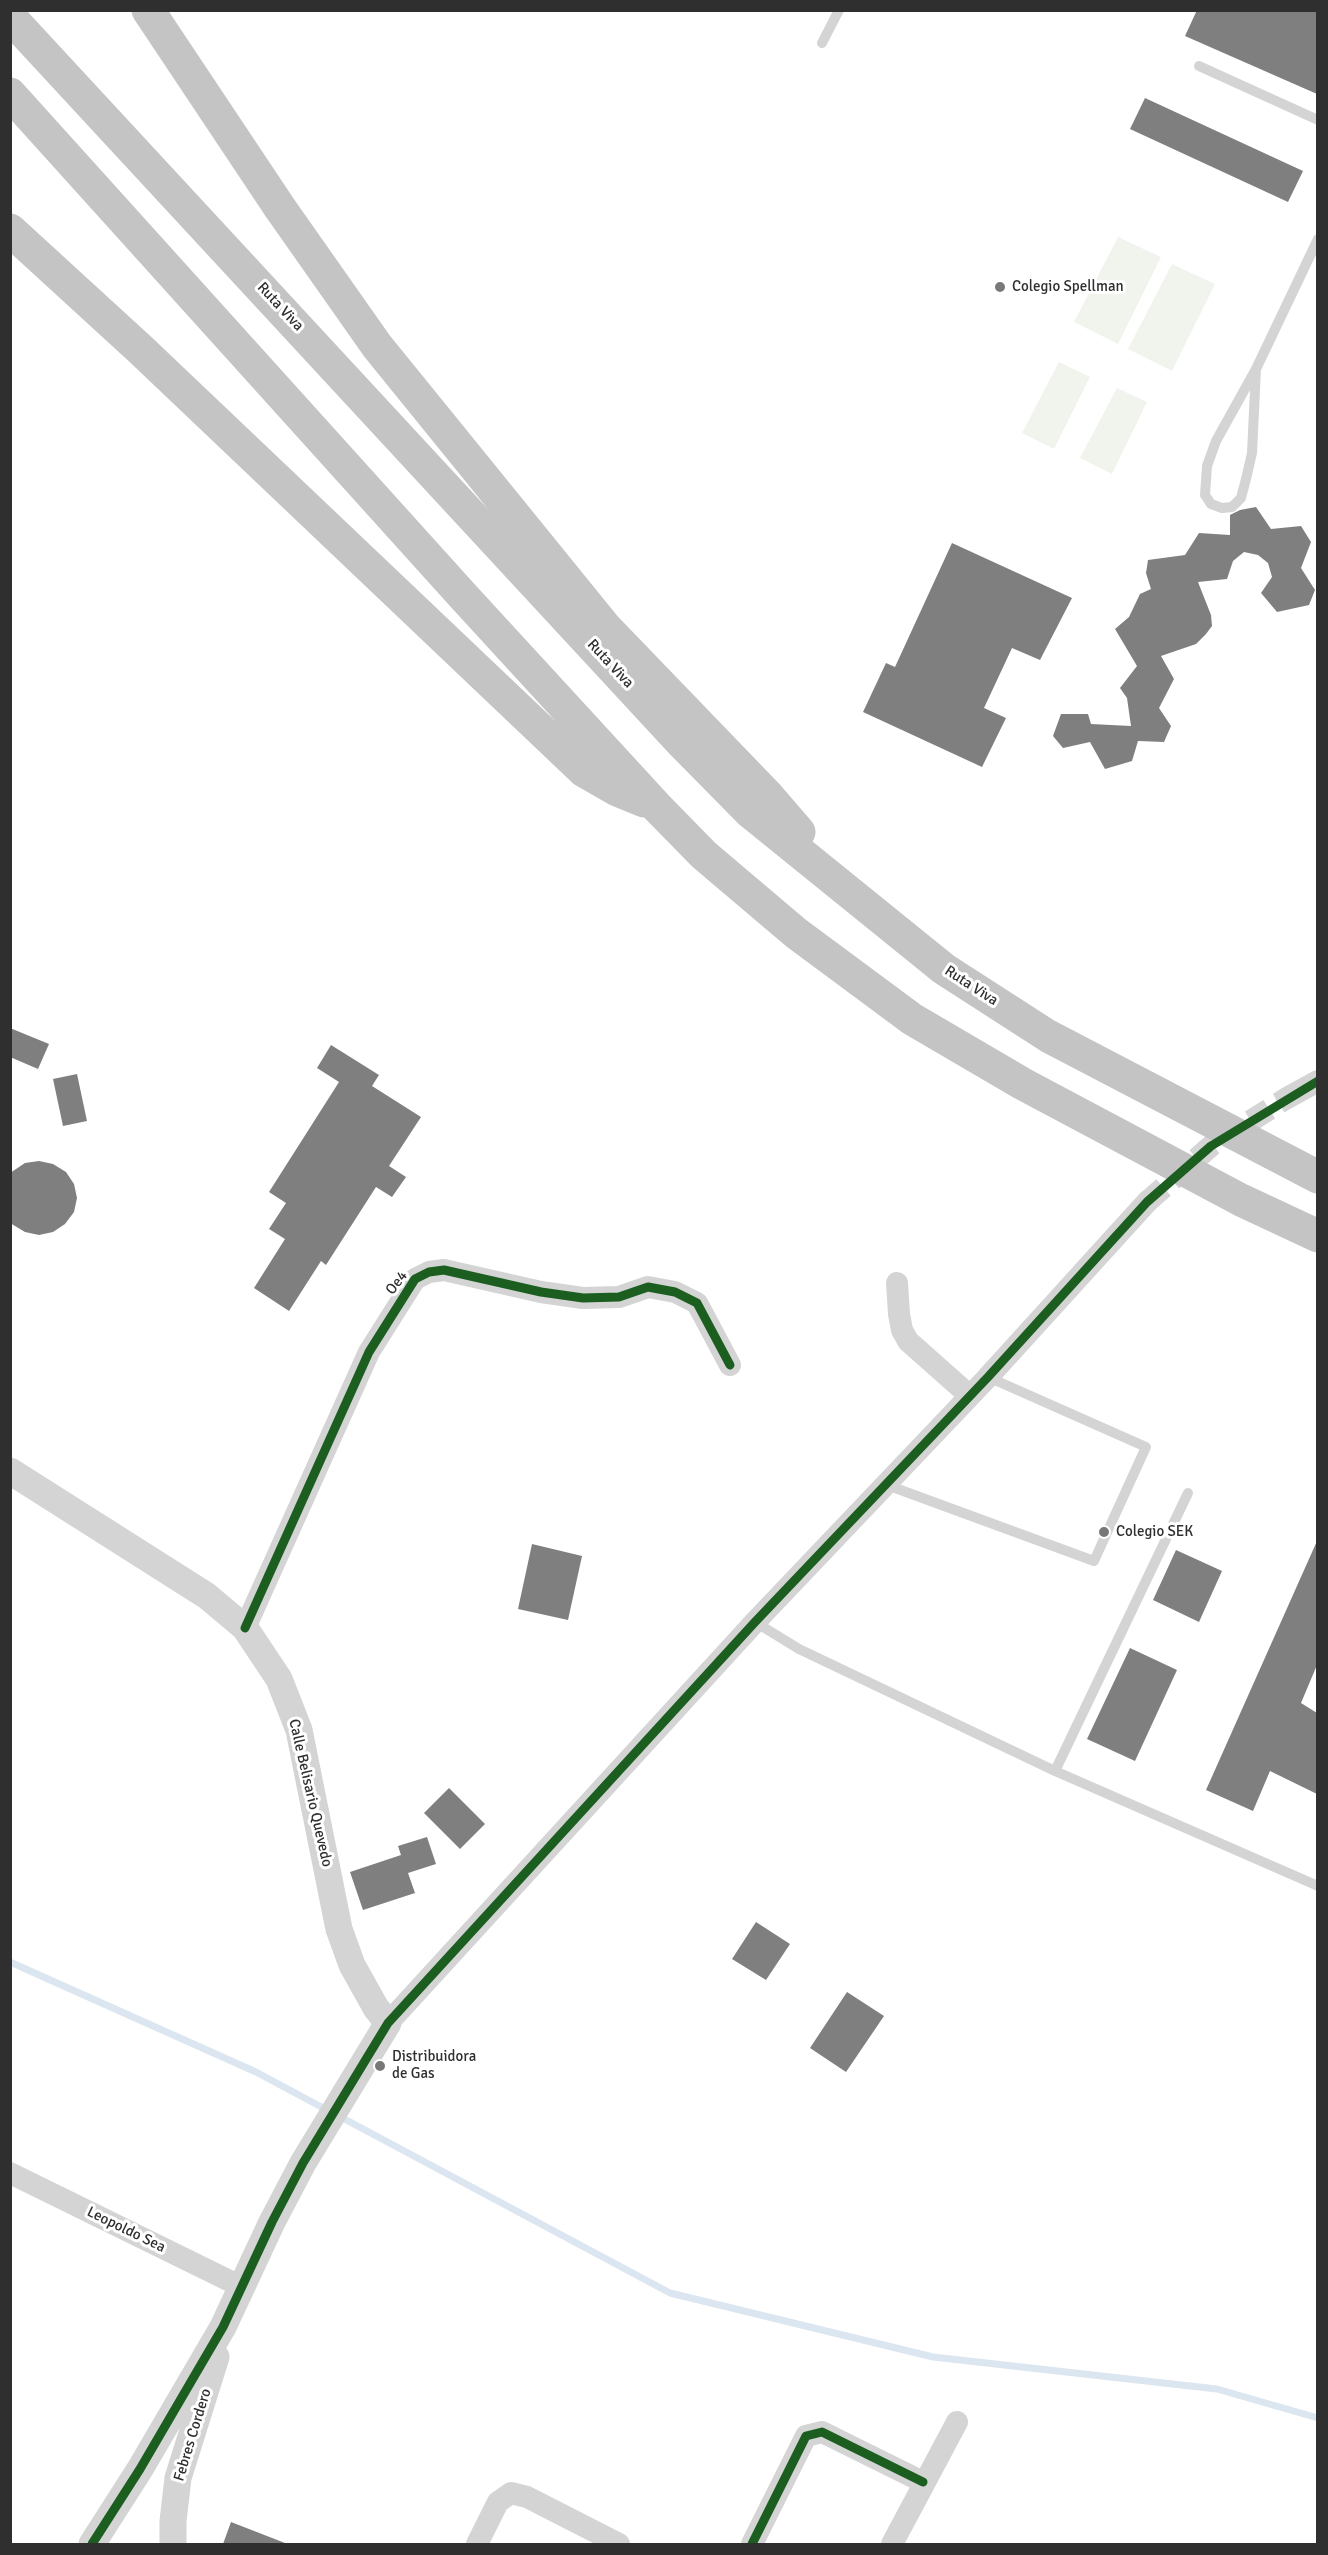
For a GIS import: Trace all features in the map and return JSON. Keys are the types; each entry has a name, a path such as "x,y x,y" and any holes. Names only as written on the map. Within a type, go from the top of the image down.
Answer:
{"highway":[{"path":"148,10 314,257 377,346 605,627 768,796 850,892"},
{"path":"170,10 270,170 314,257"},
{"name":"Ruta Viva","path":"10,17 682,743 750,812 944,969 1048,1036 1317,1177"},
{"path":"17,102 464,597 704,855 796,933 912,1019 1043,1095 1241,1200 1317,1236"},
{"path":"10,230 47,261 584,771 617,790 656,806"},
{"path":"10,240 47,261"}],"street":[{"path":"1287,1098 1317,1081"},
{"path":"92,2544 140,2469 223,2327 272,2222 303,2163 388,2023 755,1622 988,1377 1147,1202"},
{"name":"Oe4","path":"244,1628 369,1352 415,1280 429,1272 444,1270 541,1292 583,1298 619,1297 648,1287 675,1292 697,1303 730,1365"},
{"path":"897,1283 902,1330 908,1341 970,1396"},
{"name":"Calle Belisario Quevedo","path":"10,1471 207,1596 244,1628 279,1679 298,1730 339,1929 352,1965 376,2008 388,2023"},
{"name":"Leopoldo Sea","path":"10,2173 242,2287"},
{"name":"Febres Cordero","path":"173,2544 178,2478 212,2372 223,2327"},
{"path":"892,2544 957,2422"},
{"path":"752,2544 806,2436 822,2432 923,2482"},
{"path":"477,2544 498,2502 511,2493 527,2498 619,2544"}],"lane":[{"path":"822,43 839,10"},
{"path":"1199,66 1317,120"},
{"path":"1256,369 1252,453 1246,479 1240,498 1232,507 1222,508 1211,504 1205,495 1207,466 1216,441 1256,369 1317,239"},
{"path":"887,1485 1094,1561 1146,1447 988,1377"},
{"path":"1055,1771 1188,1493"},
{"path":"755,1622 799,1649 1055,1771 1317,1886"}],"shaded area":[{"path":"1118,237 1161,257 1118,344 1074,322"},
{"path":"1172,264 1215,284 1172,371 1128,349"},
{"path":"1059,362 1090,377 1054,449 1022,433"},
{"path":"1117,388 1147,402 1112,474 1080,458"}],"building":[{"path":"1197,10 1317,10 1317,94 1185,36"},
{"path":"1145,98 1303,171 1288,202 1130,129"},
{"path":"1256,507 1271,529 1301,526 1311,542 1301,568 1315,590 1309,605 1277,612 1261,593 1272,577 1268,563 1258,555 1244,552 1233,561 1227,579 1198,582 1211,615 1212,626 1206,634 1196,644 1161,656 1174,679 1159,708 1171,726 1164,742 1138,741 1132,761 1105,769 1090,742 1063,748 1053,736 1061,714 1088,714 1091,724 1131,726 1127,698 1120,688 1137,666 1115,629 1129,617 1140,594 1151,589 1146,573 1148,560 1185,555 1199,533 1230,535 1230,515 1240,510"},
{"path":"952,543 1072,598 1040,660 1012,648 984,708 1006,718 982,767 863,712 886,663 895,667"},
{"path":"10,1028 49,1044 38,1069 10,1057"},
{"path":"331,1045 379,1075 372,1086 421,1117 389,1166 406,1177 392,1197 376,1187 326,1265 321,1261 289,1311 254,1288 285,1239 269,1229 286,1203 269,1192 339,1082 317,1068"},
{"path":"77,1074 87,1121 63,1126 53,1079"},
{"path":"39,1161 53,1164 66,1172 74,1184 77,1198 74,1212 65,1224 53,1232 39,1235 25,1232 10,1223 10,1173 25,1163"},
{"path":"1317,1541 1317,1665 1301,1703 1317,1713 1317,1794 1270,1771 1253,1811 1206,1790"},
{"path":"532,1544 582,1556 568,1620 518,1609"},
{"path":"1176,1550 1222,1571 1199,1622 1153,1600"},
{"path":"1130,1648 1177,1670 1135,1761 1087,1739"},
{"path":"449,1788 485,1824 460,1849 424,1813"},
{"path":"427,1837 436,1864 408,1873 415,1893 363,1910 350,1872 401,1855 398,1846"},
{"path":"756,1922 790,1944 766,1980 732,1959"},
{"path":"847,1992 884,2016 846,2072 810,2048"},
{"path":"231,2522 285,2543 223,2544"}],"waterway":[{"path":"10,1962 256,2072 327,2110"},
{"path":"337,2115 670,2293 933,2357 1217,2389 1318,2418"}],"tunnel":[{"path":"1147,1202 1211,1146 1287,1098"}],"cycle path":[{"path":"92,2544 140,2469 223,2327 272,2222 303,2163 388,2023 755,1622 988,1377 1147,1202 1211,1146 1318,1081"},
{"path":"245,1628 369,1352 415,1279 429,1272 444,1270 541,1292 583,1298 619,1297 648,1287 675,1292 697,1303 730,1365"},
{"path":"752,2544 806,2436 822,2432 923,2482"}],"place":[{"name":"Colegio Spellman","path":"1000,287"},
{"name":"Colegio SEK","path":"1104,1532"},
{"name":"Distribuidora de Gas","path":"380,2066"}]}
